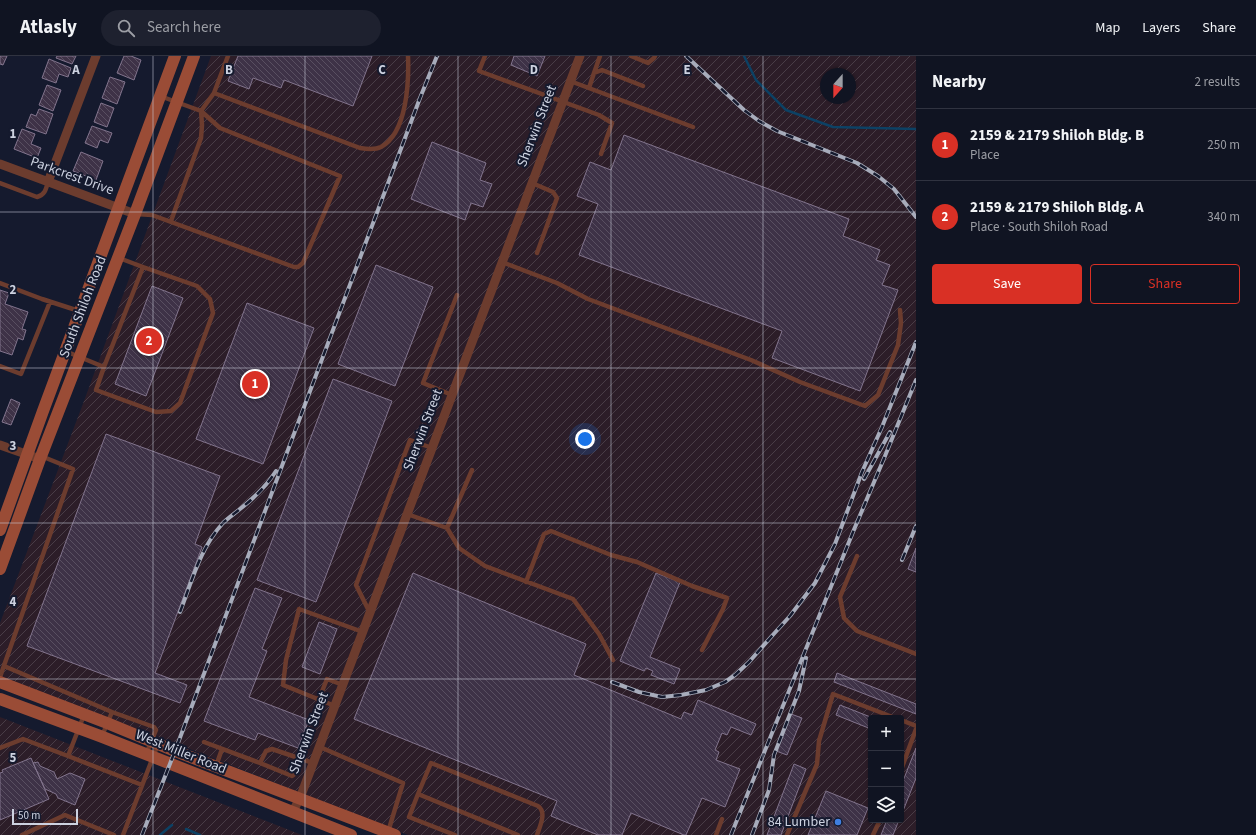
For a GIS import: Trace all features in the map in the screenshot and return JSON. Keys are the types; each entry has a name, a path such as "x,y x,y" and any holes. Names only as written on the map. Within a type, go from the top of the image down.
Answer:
{"main road":[{"name":"South Shiloh Road","path":"0,530 7,503 27,454 175,56"},
{"name":"South Shiloh Road","path":"0,569 194,56"},
{"path":"0,682 155,743"},
{"name":"West Miller Road","path":"0,700 79,728 351,835"},
{"name":"West Miller Road","path":"155,743 392,834"}],"street":[{"path":"48,182 96,56"},
{"name":"Sherwin Street","path":"292,813 300,798 320,747 580,56"},
{"name":"Parkcrest Drive","path":"0,166 135,214"},
{"path":"0,445 41,458"}],"lane":[{"path":"171,222 201,138 201,111 214,93 228,56"},
{"path":"214,93 360,148 369,149 380,147 391,139 399,127 408,82 408,56"},
{"path":"484,56 479,71 599,115 612,123 601,154"},
{"path":"589,88 600,56"},
{"path":"631,56 648,63 655,56"},
{"path":"594,73 602,70 643,86"},
{"path":"570,80 693,128"},
{"path":"135,214 152,214 294,267 298,267 303,263 340,176 220,128 201,111 160,96"},
{"path":"0,183 37,196 41,196 44,193 48,182"},
{"path":"532,183 553,192 557,198 537,253"},
{"path":"118,258 197,286 210,299 213,313 180,403 171,410 156,412 96,390 143,267"},
{"path":"502,262 557,283 588,299 745,358 800,382 865,406 878,395 898,345 901,323 900,310"},
{"path":"0,283 80,312"},
{"path":"452,395 423,383 457,295"},
{"path":"0,366 21,374 50,302"},
{"path":"65,351 104,367"},
{"path":"370,612 356,585 410,440 432,448"},
{"path":"0,677 73,469 41,458"},
{"path":"447,528 472,470"},
{"path":"407,514 447,528 459,548 485,566 573,599 599,634 613,660"},
{"path":"526,582 544,534 550,531 612,555 637,562 692,586 727,598 702,650"},
{"path":"857,556 840,598 844,618 857,631 916,654"},
{"path":"335,706 283,685 286,660 299,609 363,632"},
{"path":"4,666 112,712 154,727 156,730 155,743 149,756 142,785 123,835"},
{"path":"319,699 327,679 343,685"},
{"path":"787,835 817,764 819,741 833,694 887,715"},
{"path":"102,737 112,712"},
{"path":"68,756 84,714"},
{"path":"904,721 916,727 904,761"},
{"path":"0,748 23,739 142,785"},
{"path":"204,742 292,776 296,773 301,759"},
{"path":"149,756 155,743"},
{"path":"320,747 403,783 392,834"},
{"path":"216,767 222,749"},
{"path":"260,763 266,750 272,749 313,763"},
{"path":"455,835 409,817 431,763 538,806 542,811 542,818 536,835"},
{"path":"418,794 518,835"},
{"path":"22,835 65,815 114,835"},
{"path":"716,835 722,819"},
{"path":"874,835 879,823"}],"shaded area":[{"path":"211,56 916,56 916,835 408,835 172,742 0,677 0,623 84,401"},
{"path":"0,717 302,835 0,835"}],"building":[{"path":"0,56 7,56 3,65 0,64"},
{"path":"57,56 76,56 72,64 56,58"},
{"path":"124,56 131,56 141,60 134,80 117,73"},
{"path":"238,56 372,56 353,106 284,80 281,88 253,78 249,89 228,81"},
{"path":"514,56 545,56 537,76 511,65"},
{"path":"49,59 71,68 68,77 59,74 56,83 42,78"},
{"path":"110,77 125,82 117,104 102,98"},
{"path":"47,85 61,90 53,111 39,105"},
{"path":"101,103 114,108 107,127 94,122"},
{"path":"39,109 53,114 46,134 26,127 31,114 36,116"},
{"path":"92,126 112,133 108,143 100,140 97,148 85,143"},
{"path":"22,129 35,134 31,144 41,148 37,158 14,149"},
{"path":"624,135 849,219 843,236 880,250 876,260 890,265 882,285 898,290 860,391 772,358 782,331 579,255 598,204 577,196 590,162 611,170"},
{"path":"432,142 486,163 480,180 492,184 483,207 471,203 465,220 411,199"},
{"path":"81,152 103,161 96,180 73,171"},
{"path":"376,265 433,287 395,386 338,364"},
{"path":"152,286 183,298 146,396 115,384"},
{"path":"0,290 9,293 5,304 28,312 22,329 26,330 23,340 18,338 12,355 0,351"},
{"path":"247,303 314,328 263,464 196,439"},
{"path":"333,379 392,401 316,602 257,580"},
{"path":"11,399 20,403 11,425 2,422"},
{"path":"106,434 220,476 195,544 202,547 155,673 187,685 180,703 27,646"},
{"path":"916,548 916,572 908,569"},
{"path":"413,573 586,644 574,675 681,719 684,712 692,715 698,700 756,724 751,735 731,727 727,735 722,733 715,750 719,752 716,760 740,769 725,807 702,798 686,835 631,813 622,835 598,835 551,816 557,801 354,719"},
{"path":"656,573 680,582 650,657 680,669 674,684 651,675 653,671 646,668 644,671 620,661"},
{"path":"255,588 282,598 262,649 267,651 249,697 309,720 298,748 258,733 255,740 204,721"},
{"path":"319,622 337,629 320,674 302,667"},
{"path":"837,673 916,704 916,714 834,682"},
{"path":"840,705 868,716 868,728 836,715"},
{"path":"791,714 802,718 787,755 776,751"},
{"path":"916,748 916,778 904,808 904,778"},
{"path":"31,758 49,799 0,820 0,773 3,772 2,770"},
{"path":"38,762 40,766 54,772 57,779 70,773 85,779 75,805 58,798 56,794 45,789 33,763"},
{"path":"794,764 806,769 781,835 767,835"},
{"name":"84 Lumber","path":"826,791 868,808 857,835 808,835"},
{"path":"886,823 898,823 893,835 881,835"}],"waterway":[{"path":"744,56 756,80 786,110 833,127 916,129"},
{"path":"160,835 172,825"},
{"path":"186,829 200,835"}],"railway":[{"path":"142,835 437,56"},
{"path":"686,56 744,110 759,121 777,131 857,163 878,176 894,189 916,217"},
{"path":"612,682 639,692 662,697 681,695 706,690 725,682 749,662 790,616 815,583 835,544 862,472 882,427 916,342"},
{"path":"731,835 916,380"},
{"path":"864,479 890,432"},
{"path":"180,612 197,565 208,543 225,521 260,492 276,471"},
{"path":"902,560 916,526"},
{"path":"752,835 769,790 774,755 799,691 806,658"}],"place":[{"name":"2159 & 2179 Shiloh Bldg. A","path":"149,341"},
{"name":"2159 & 2179 Shiloh Bldg. B","path":"255,384"},
{"name":"84 Lumber","path":"838,822"}]}
